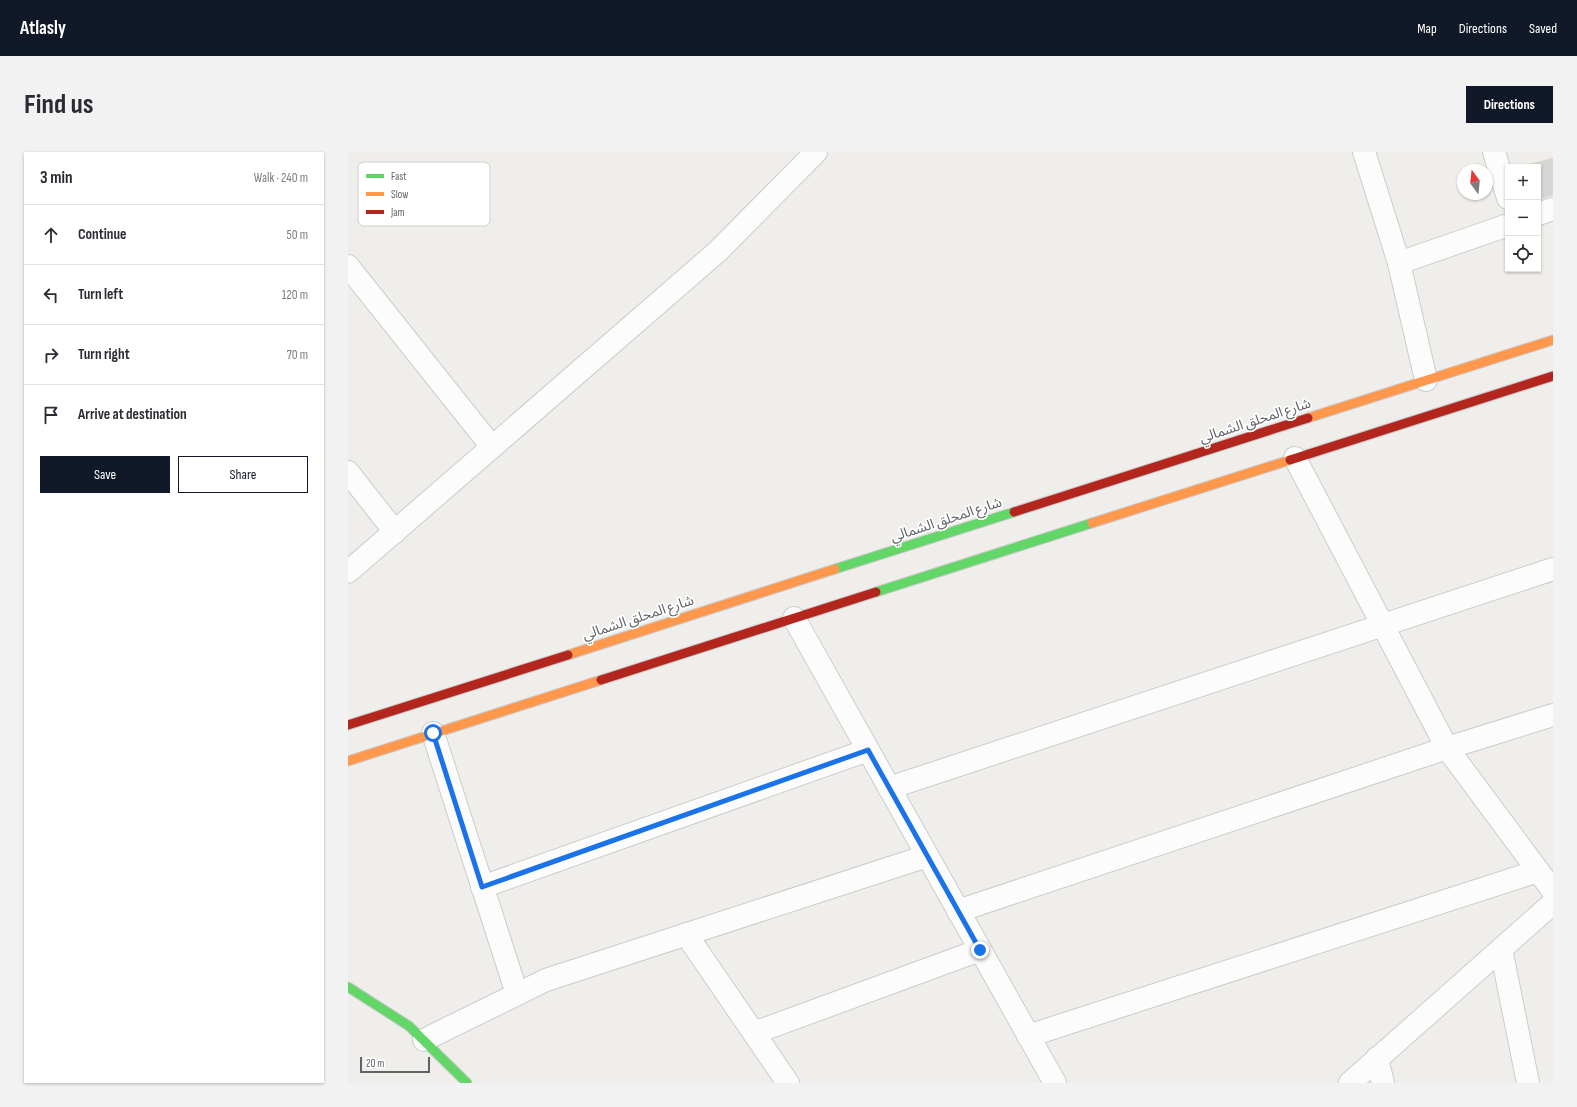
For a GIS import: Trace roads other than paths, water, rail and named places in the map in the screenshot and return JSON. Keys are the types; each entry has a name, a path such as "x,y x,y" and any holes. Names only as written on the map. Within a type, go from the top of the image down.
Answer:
{"main road":[{"name":"شارع المحلق الشمالي","path":"348,725 1553,340"},
{"path":"348,761 1553,376"},
{"path":"348,987 409,1026 467,1083"}],"street":[{"path":"348,572 717,252 816,152"},
{"path":"1364,152 1399,263 1426,380"},
{"path":"1494,152 1505,188"},
{"path":"1541,213 1553,209"},
{"path":"1399,263 1505,226"},
{"path":"348,266 492,447"},
{"path":"1295,458 1447,748 1553,891"},
{"path":"348,472 395,532"},
{"path":"889,788 1553,570"},
{"path":"794,618 1055,1083"},
{"path":"958,911 1447,748 1553,715"},
{"path":"433,733 517,994"},
{"path":"482,887 868,750"},
{"path":"424,1040 546,980 927,856"},
{"path":"1028,1036 1538,871"},
{"path":"1350,1083 1553,903"},
{"path":"686,934 788,1083"},
{"path":"1501,949 1528,1083"},
{"path":"754,1033 980,950"},
{"path":"1378,1058 1383,1083"}]}
